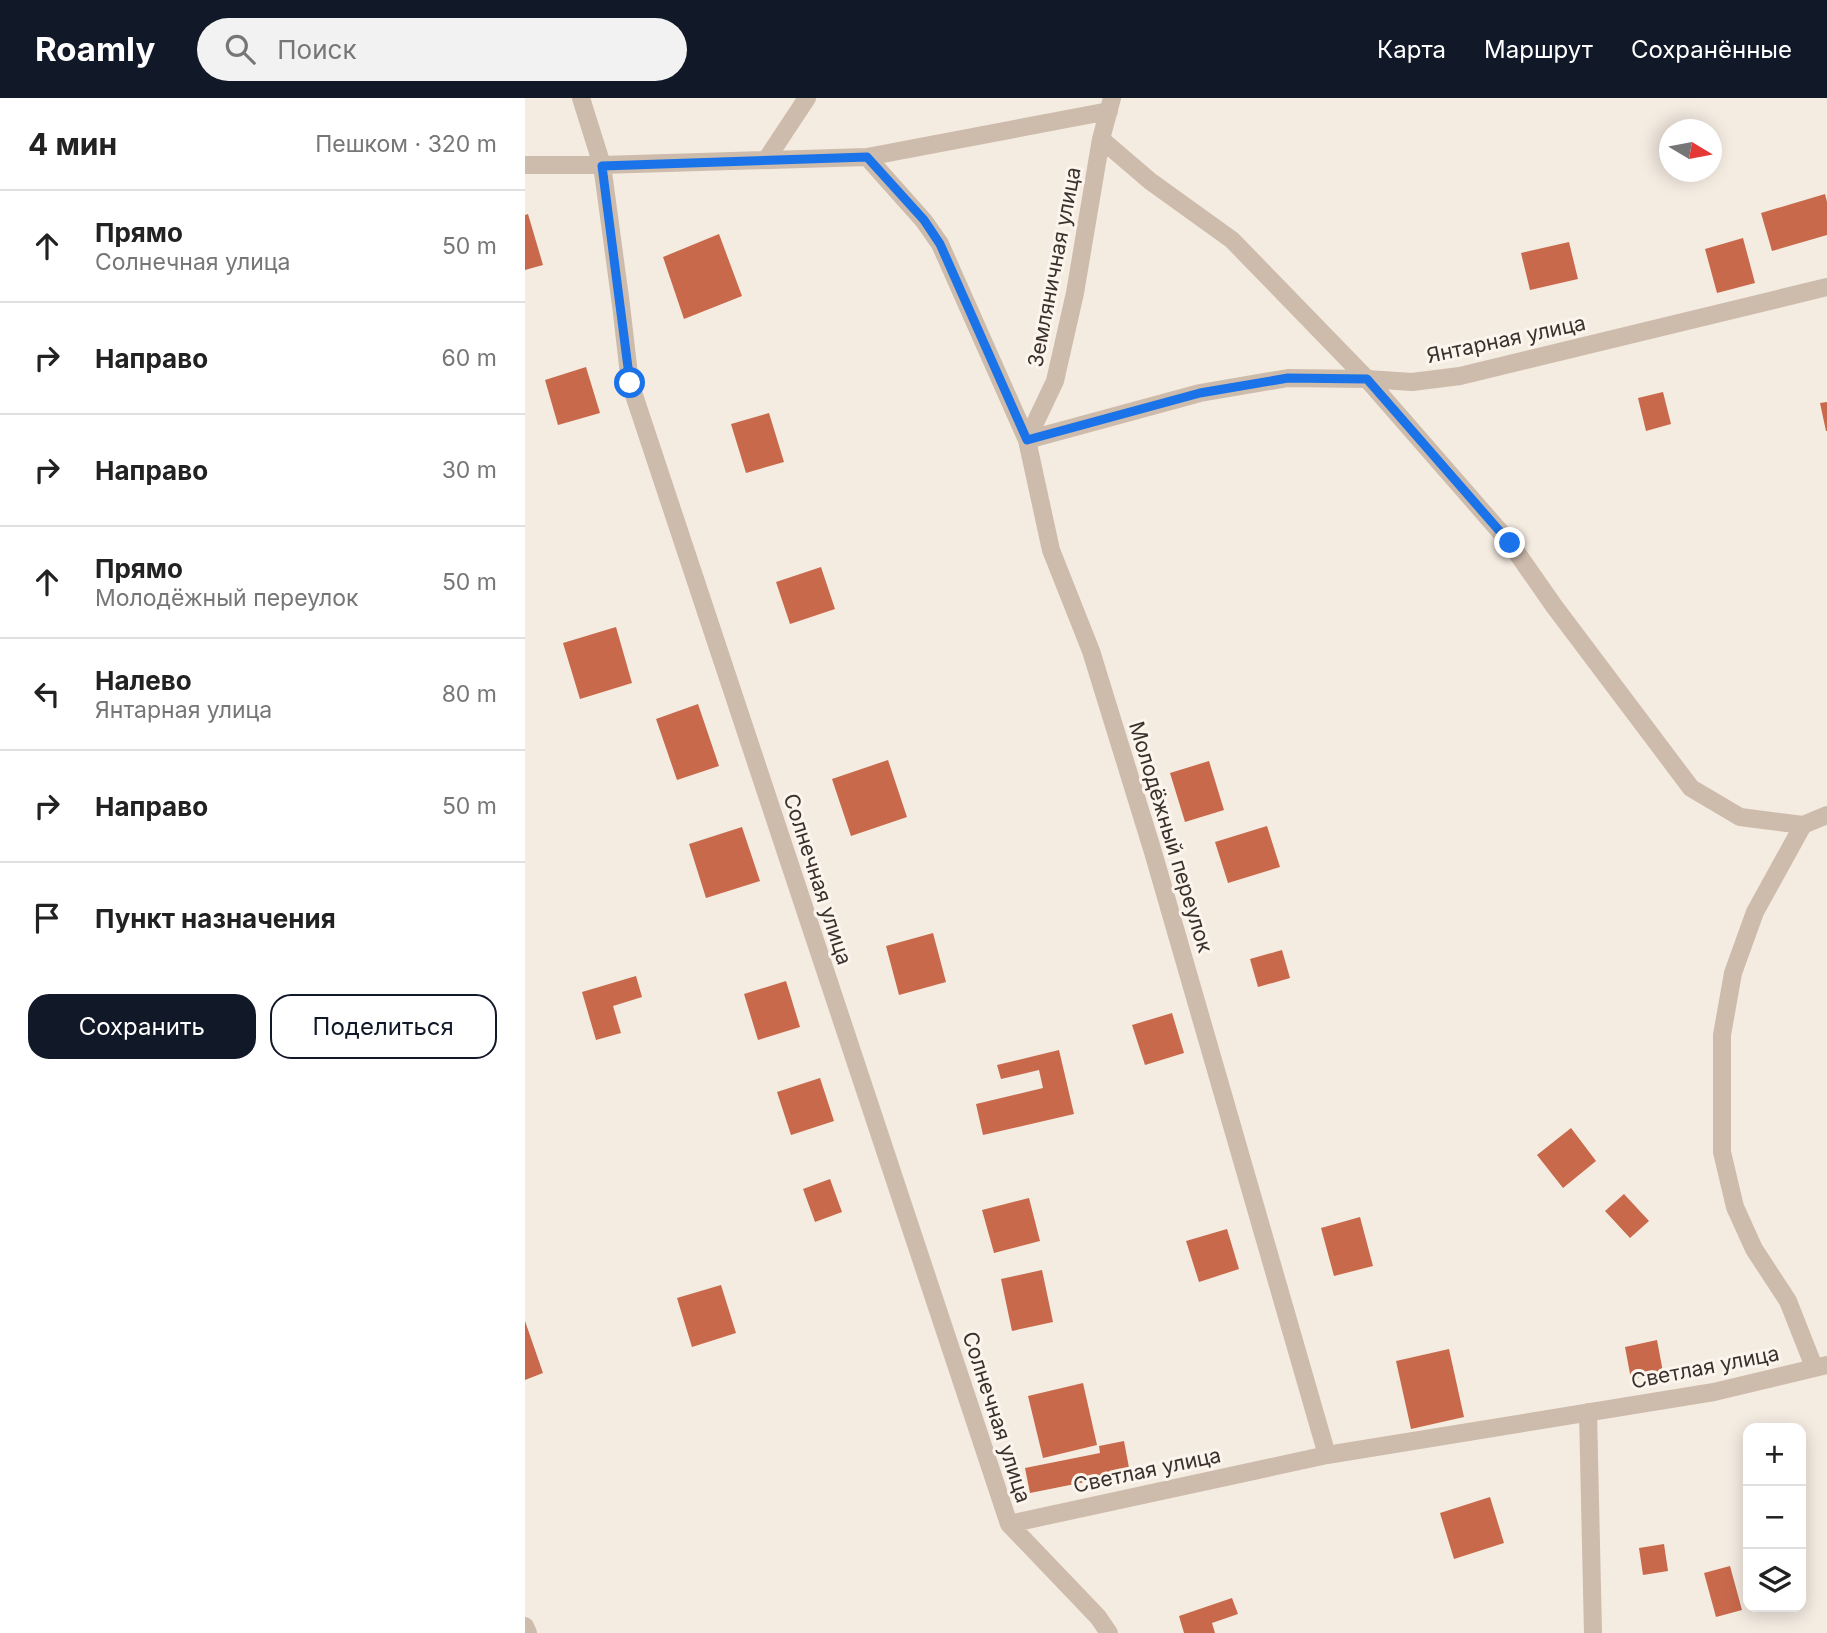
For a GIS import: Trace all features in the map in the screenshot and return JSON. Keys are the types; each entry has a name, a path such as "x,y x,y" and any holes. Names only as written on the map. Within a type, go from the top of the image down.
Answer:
{"street":[{"name":"Солнечная улица","path":"581,98 602,166 630,383 1009,1524 1098,1617 1109,1633"},
{"path":"766,160 807,98"},
{"path":"525,164 602,166 867,157 1110,105"},
{"name":"Земляничная улица","path":"1027,440 1055,381 1075,293 1101,139 1110,105"},
{"path":"1101,139 1150,181 1232,240 1367,379 1510,543 1691,788 1740,817 1803,825 1827,815"},
{"name":"Молодёжный переулок","path":"867,157 924,220 940,244 1027,440 1051,550 1091,651 1145,827 1327,1455"},
{"name":"Янтарная улица","path":"1027,440 1200,393 1288,378 1412,382 1460,376 1827,287"},
{"name":"Светлая улица","path":"1009,1524 1327,1455 1714,1392 1821,1366 1788,1301 1754,1249 1735,1207 1721,1152 1722,1035 1733,973 1755,912 1803,825"},
{"path":"1588,1412 1594,1633"},
{"path":"525,1626 528,1633"}],"building":[{"path":"1825,194 1827,235 1772,251 1761,213"},
{"path":"528,214 543,265 525,270 525,215"},
{"path":"719,234 742,296 684,319 663,257"},
{"path":"1743,238 1755,283 1717,293 1705,249"},
{"path":"1569,242 1578,279 1530,290 1521,253"},
{"path":"586,367 600,413 558,425 545,380"},
{"path":"1663,392 1671,424 1646,431 1638,398"},
{"path":"1827,402 1827,431 1826,431 1820,403"},
{"path":"769,413 784,462 746,473 731,424"},
{"path":"821,567 835,609 790,624 776,582"},
{"path":"616,627 632,683 580,699 563,643"},
{"path":"698,704 719,766 677,780 656,719"},
{"path":"888,760 907,817 851,836 832,779"},
{"path":"1209,761 1224,810 1185,822 1170,773"},
{"path":"1267,826 1280,867 1228,883 1215,842"},
{"path":"742,827 760,881 706,898 689,844"},
{"path":"933,933 946,982 899,995 886,946"},
{"path":"1282,950 1290,978 1258,987 1250,959"},
{"path":"636,976 642,997 613,1006 621,1033 596,1040 582,992"},
{"path":"786,981 800,1027 758,1040 744,994"},
{"path":"1172,1013 1184,1053 1145,1065 1132,1025"},
{"path":"1059,1050 1074,1114 983,1135 976,1104 1043,1088 1039,1070 1001,1079 997,1065"},
{"path":"820,1078 834,1121 791,1135 777,1092"},
{"path":"1571,1128 1596,1161 1563,1188 1537,1155"},
{"path":"830,1179 842,1212 815,1222 803,1189"},
{"path":"1624,1194 1649,1221 1630,1238 1605,1211"},
{"path":"1029,1198 1040,1241 994,1253 982,1210"},
{"path":"1360,1217 1373,1266 1334,1276 1321,1228"},
{"path":"1227,1229 1239,1269 1199,1282 1186,1241"},
{"path":"1042,1270 1053,1322 1012,1331 1001,1279"},
{"path":"721,1285 736,1333 692,1347 677,1298"},
{"path":"525,1321 543,1373 525,1380"},
{"path":"1657,1340 1663,1372 1631,1379 1625,1347"},
{"path":"1449,1349 1464,1417 1411,1429 1396,1361"},
{"path":"1083,1383 1097,1445 1043,1458 1028,1396"},
{"path":"1124,1441 1130,1473 1030,1493 1025,1468 1100,1453 1099,1446"},
{"path":"1490,1497 1504,1543 1454,1559 1440,1513"},
{"path":"1664,1544 1668,1571 1643,1575 1639,1548"},
{"path":"1730,1566 1742,1610 1716,1617 1704,1573"},
{"path":"1232,1598 1238,1614 1212,1623 1215,1633 1184,1633 1179,1616"}],"route":[{"path":"630,383 602,166 867,157 924,220 940,244 1027,440 1200,393 1288,378 1367,379 1510,543"}]}
